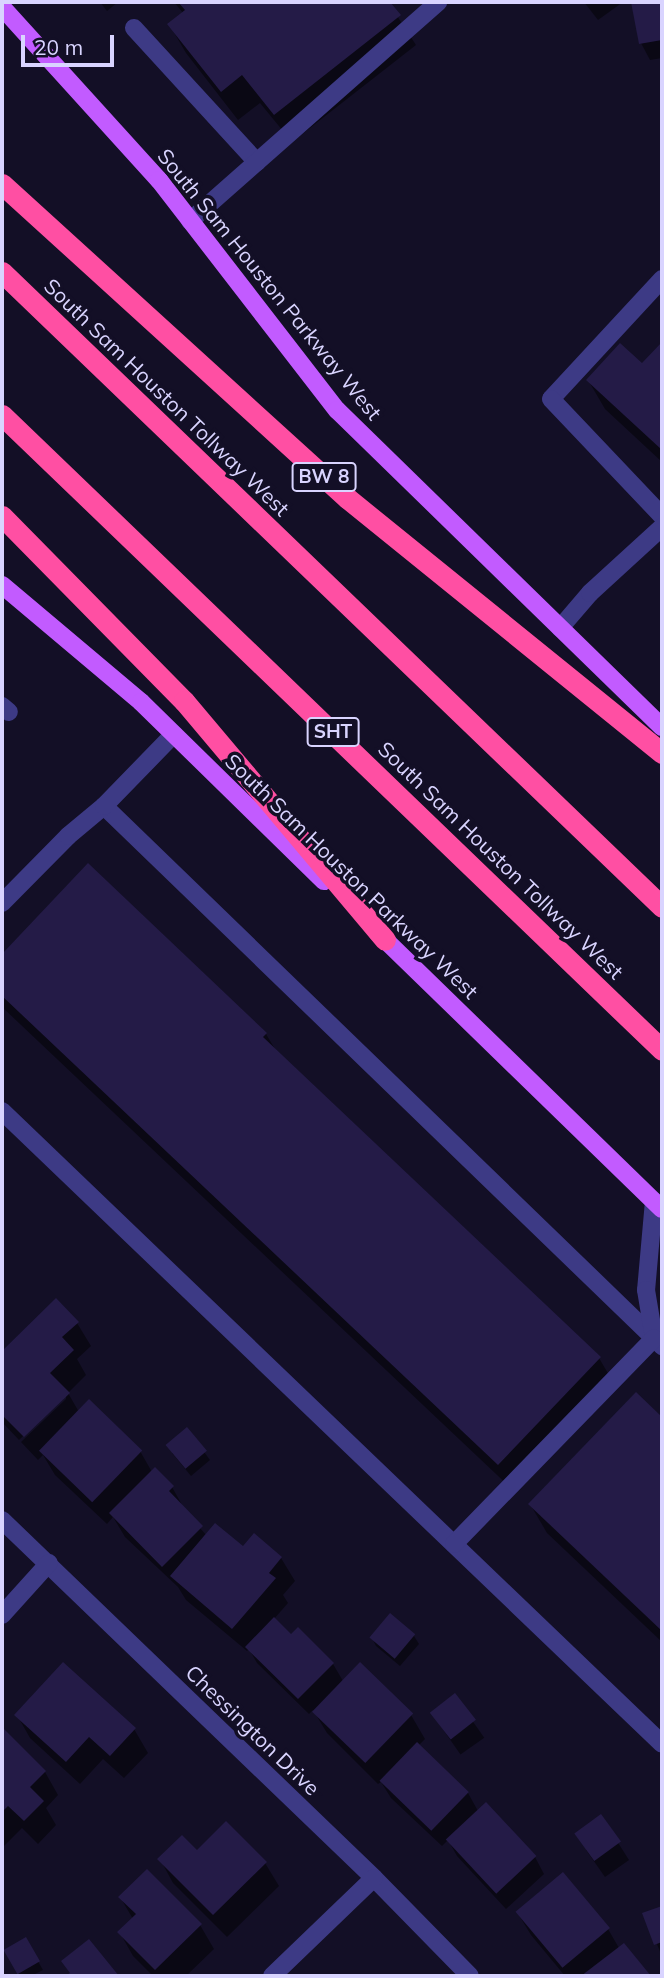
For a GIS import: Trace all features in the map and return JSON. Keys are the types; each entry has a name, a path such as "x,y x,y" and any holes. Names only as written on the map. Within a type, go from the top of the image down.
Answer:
{"highway":[{"name":"BW 8","path":"2,184 347,498 660,741"},
{"name":"South Sam Houston Tollway West","path":"2,272 662,907"},
{"name":"South Sam Houston Tollway West","path":"2,415 662,1050"},
{"path":"2,516 184,701 385,940"}],"main road":[{"name":"South Sam Houston Parkway West","path":"2,7 74,84 190,221 337,410 560,628 660,741"},
{"name":"South Sam Houston Parkway West","path":"2,585 141,702 658,1205"}],"street":[{"path":"190,221 438,2"},
{"path":"134,28 257,162"},
{"path":"662,279 551,399 662,516"},
{"path":"560,628 590,593 662,527"},
{"path":"2,903 68,836 104,806 174,734"},
{"path":"104,806 659,1341"},
{"path":"2,1111 662,1744"},
{"path":"658,1205 646,1290 659,1341"},
{"path":"454,1544 659,1341"},
{"name":"Chessington Drive","path":"2,1520 374,1878 470,1976"},
{"path":"2,1615 48,1563"},
{"path":"272,1976 374,1878"}],"building":[{"path":"178,2 390,2 401,15 274,115 242,75 221,92 167,24 185,10"},
{"path":"631,2 662,2 662,40 639,44"},
{"path":"662,342 662,450 586,380 620,343 642,363"},
{"path":"88,863 267,1033 263,1037 601,1357 498,1465 2,996 2,954"},
{"path":"56,1298 79,1322 62,1337 74,1350 50,1373 70,1393 24,1437 2,1415 2,1351"},
{"path":"636,1392 662,1417 662,1631 528,1504"},
{"path":"89,1399 142,1450 92,1502 39,1451"},
{"path":"187,1427 207,1451 185,1469 166,1445"},
{"path":"155,1467 174,1486 169,1491 203,1526 162,1567 109,1513"},
{"path":"215,1523 243,1546 254,1533 282,1557 269,1573 276,1578 232,1629 170,1576"},
{"path":"390,1613 415,1634 395,1659 369,1638"},
{"path":"274,1617 291,1634 298,1627 334,1663 298,1699 245,1647"},
{"path":"63,1662 136,1728 110,1756 89,1737 66,1762 14,1715"},
{"path":"360,1662 413,1713 365,1763 312,1712"},
{"path":"455,1693 476,1720 451,1739 430,1713"},
{"path":"2,1727 46,1771 30,1787 44,1801 24,1821 8,1806 2,1812"},
{"path":"417,1742 469,1792 431,1831 379,1781"},
{"path":"486,1802 536,1856 496,1894 446,1840"},
{"path":"601,1814 621,1842 594,1861 574,1833"},
{"path":"226,1821 267,1862 213,1915 157,1859 182,1835 197,1850"},
{"path":"147,1869 202,1924 155,1970 117,1932 136,1914 118,1897"},
{"path":"563,1872 610,1928 562,1968 516,1912"},
{"path":"662,1906 662,1942 654,1945 642,1913"},
{"path":"26,1937 40,1961 17,1974 3,1950"},
{"path":"89,1939 119,1976 65,1976 70,1973 61,1961"},
{"path":"624,1943 651,1976 581,1976"}]}
